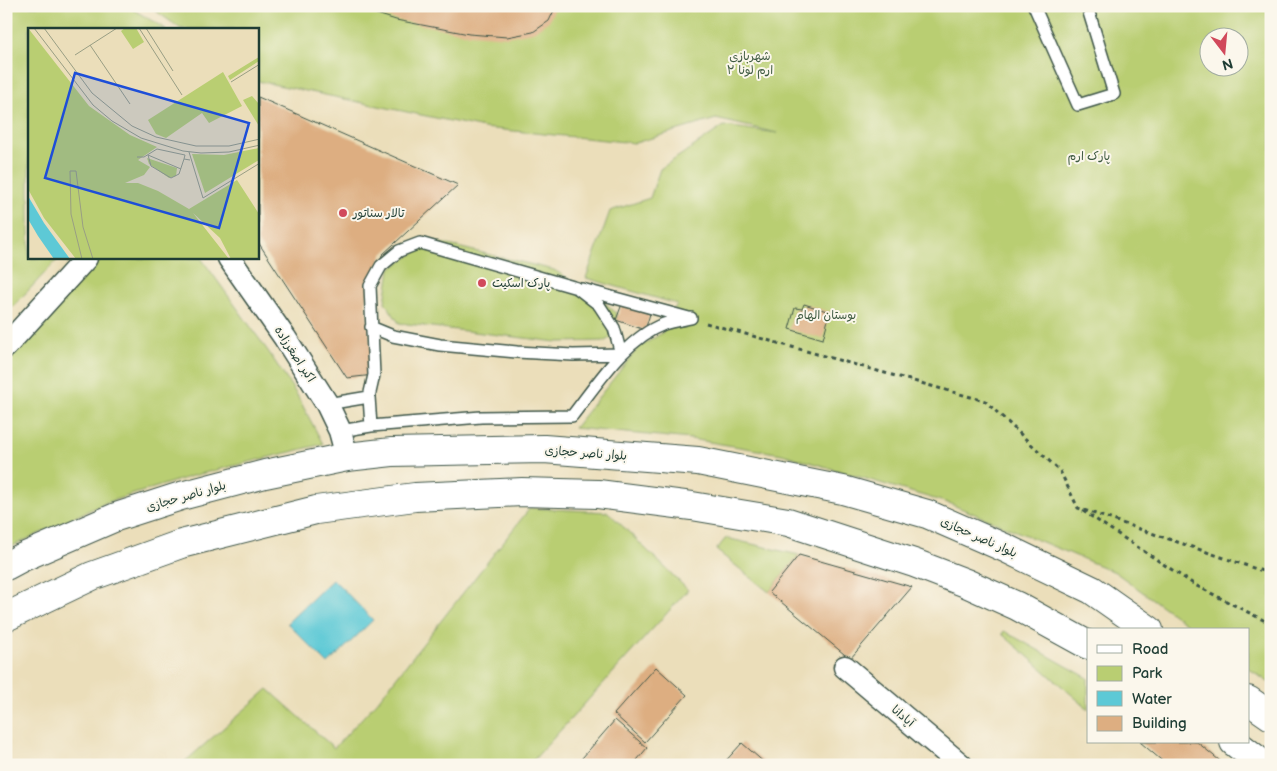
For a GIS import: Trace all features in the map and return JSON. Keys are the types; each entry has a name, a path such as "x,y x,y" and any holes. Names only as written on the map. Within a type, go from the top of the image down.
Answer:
{"main road":[{"name":"بلوار ناصر حجازی","path":"6,566 116,518 181,496 265,474 343,444 392,452 544,449 698,461 843,490 927,514 1005,548 1092,590 1146,628"},
{"path":"6,617 92,576 181,544 316,510 415,497 522,492 589,494 692,506 788,522 914,563 966,583 1017,606 1087,644"},
{"path":"1250,701 1271,716"},
{"path":"1237,744 1264,765"}],"street":[{"path":"6,346 85,259"},
{"name":"اکبر اصغرزاده","path":"230,259 285,338 327,404 343,444"},
{"name":"آپادانا","path":"844,666 961,765"}],"lane":[{"path":"1034,6 1078,105 1114,94 1087,6"},
{"path":"371,426 369,397 374,375 370,286 381,266 398,251 420,243 691,318"},
{"path":"578,288 599,305 614,328 621,354"},
{"path":"343,444 371,426 481,417 572,416 621,354 641,336 664,324 691,318"},
{"path":"371,327 393,336 440,345 554,354 621,354"},
{"path":"327,404 369,397"}],"path":[{"path":"691,318 985,401 1060,471 1078,508 1195,585 1271,624"},
{"path":"1078,508 1271,574"}],"green space":[{"path":"6,6 127,6 164,28 28,28 28,259 58,259 6,314"},
{"path":"149,6 1271,6 1271,684 1250,669 1250,628 1192,628 1115,572 948,503 782,454 691,439 574,428 638,348 662,333 677,304 586,278 610,211 650,198 660,169 724,126 777,133 716,119 635,143 484,128 259,81 259,28 180,28"},
{"name":"پارک اسکیت","path":"432,241 554,270 597,296 616,313 619,333 605,341 557,342 399,323 385,302 390,269"},
{"path":"96,259 202,259 297,395 323,444 192,476 105,503 6,549 6,363"},
{"path":"530,508 608,512 688,590 529,765 181,765 268,689 334,748 377,702"},
{"path":"726,538 799,555 769,592 716,550"},
{"path":"1004,631 1087,677 1087,708 1002,634"}],"water":[{"path":"333,579 373,620 328,664 287,623"}],"building":[{"path":"351,6 556,6 549,21 533,32 507,37 469,34 396,20"},
{"name":"تالار سناتور","path":"259,97 458,185 382,255 366,302 374,375 347,378 259,244"},
{"path":"622,304 650,314 645,330 616,320"},
{"path":"804,304 830,312 823,339 789,329 795,308 802,309"},
{"path":"799,555 912,587 850,659 769,592"},
{"path":"656,667 687,695 645,742 614,714"},
{"path":"615,720 647,748 633,765 576,765"},
{"path":"742,743 767,765 722,765"},
{"path":"1142,744 1199,744 1225,765 1167,765"}],"place":[{"name":"تالار سناتور","path":"343,213"},
{"name":"پارک اسکیت","path":"482,283"}],"park label":[{"name":"شهربازی ارم لونا ۲","path":"750,63"},
{"name":"پارک ارم","path":"1089,156"},
{"name":"بوستان الهام","path":"826,315"}]}
